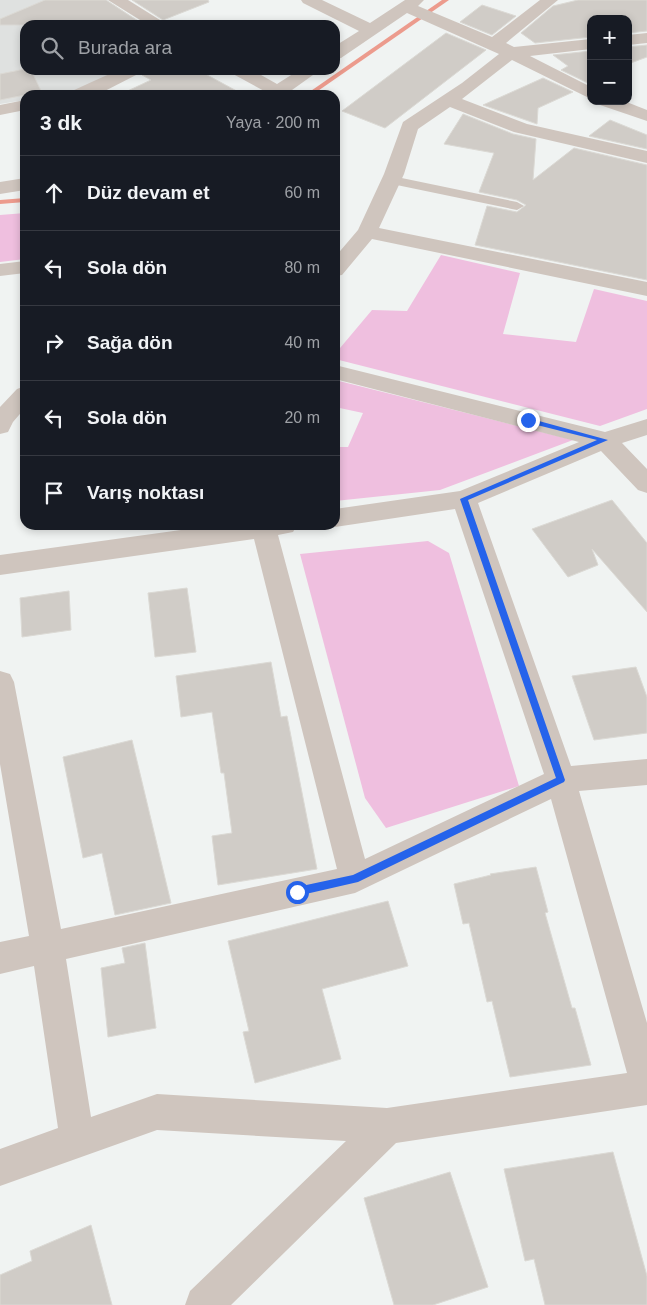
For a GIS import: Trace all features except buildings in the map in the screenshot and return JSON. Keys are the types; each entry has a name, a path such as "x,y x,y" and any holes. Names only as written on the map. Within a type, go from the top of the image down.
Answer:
{"street":[{"path":"116,0 151,20"},
{"path":"309,0 372,30"},
{"path":"340,264 367,232 392,180 410,126 449,100 550,0"},
{"path":"340,51 413,6 441,21 502,48 587,92"},
{"path":"632,40 647,39"},
{"path":"502,48 587,44"},
{"path":"93,90 122,75"},
{"path":"247,75 270,90"},
{"path":"280,90 303,75"},
{"path":"449,100 521,128 647,158"},
{"path":"617,105 647,116"},
{"path":"0,110 20,106"},
{"path":"0,188 20,185"},
{"path":"367,232 647,289"},
{"path":"0,270 20,268"},
{"path":"340,373 605,440 647,484"},
{"path":"0,426 2,419 20,399"},
{"path":"340,517 464,499 605,440 647,427"},
{"path":"464,499 561,780 647,1082"},
{"path":"0,565 242,530"},
{"path":"271,530 355,879"},
{"path":"0,682 48,949 77,1139"},
{"path":"0,958 48,949 355,879 561,780 647,772"},
{"path":"0,1168 157,1112 387,1126 647,1088"},
{"path":"204,1305 387,1126"}],"lane":[{"path":"392,180 517,206"}],"shaded area":[{"path":"0,0 106,0 137,20 20,20 20,75 107,75 78,90 20,90 20,101 0,104"},
{"path":"20,213 20,260 0,262 0,215"},
{"path":"441,255 520,273 503,334 576,342 594,289 647,301 647,409 600,426 340,360 340,348 372,310 407,311"},
{"path":"340,381 573,440 440,490 340,500 340,447 348,447 363,413 340,408"},
{"path":"428,541 449,553 519,786 386,828 365,798 300,554"}],"waterway":[{"path":"340,73 446,0"},
{"path":"315,90 337,75"},
{"path":"0,202 20,200"}],"route":[{"path":"297,892 355,879 561,780 464,499 605,440 528,420"}]}
